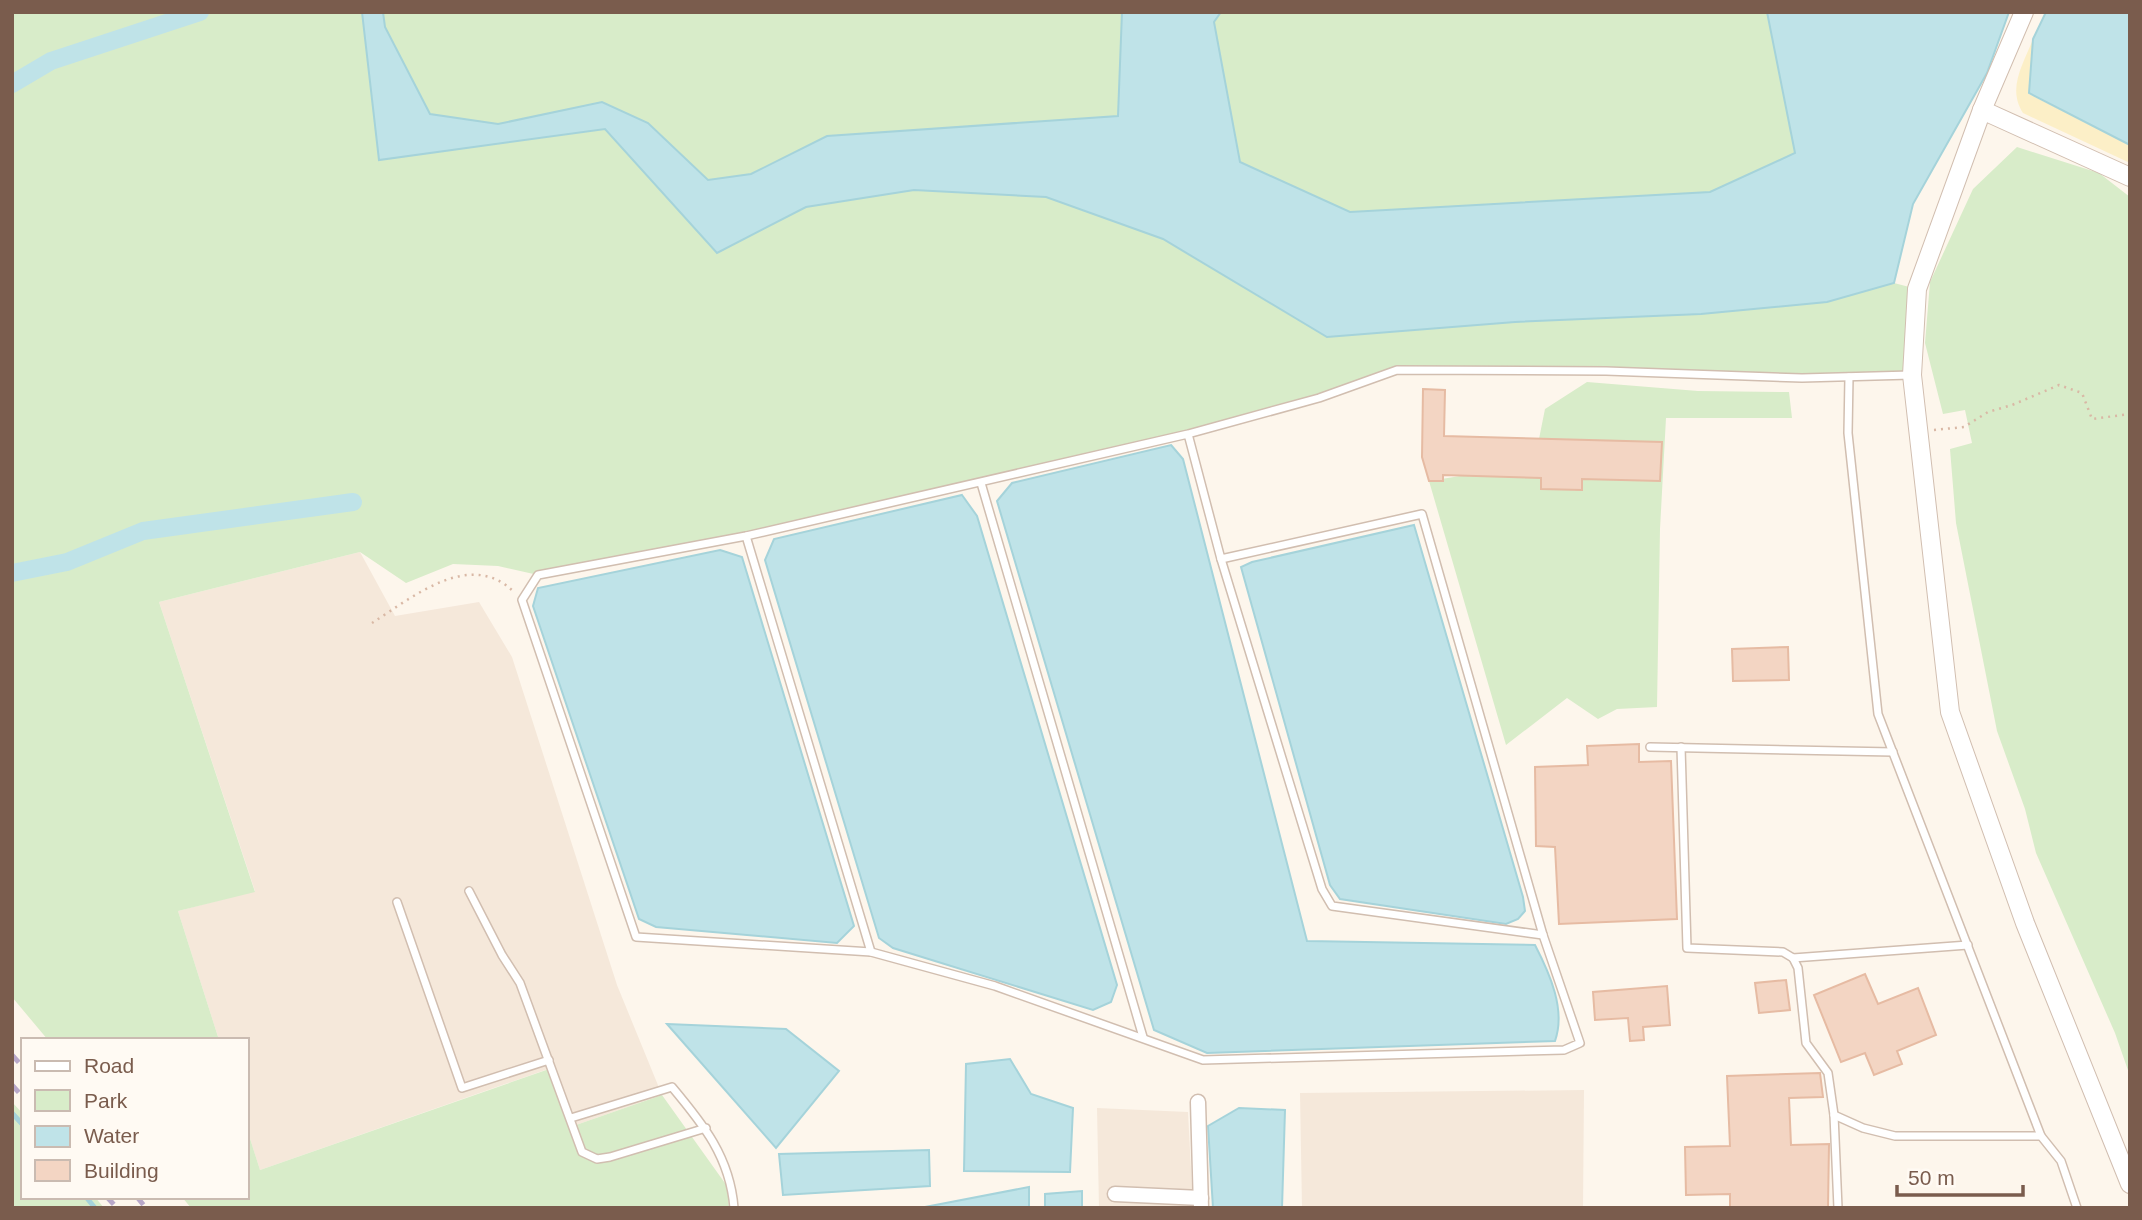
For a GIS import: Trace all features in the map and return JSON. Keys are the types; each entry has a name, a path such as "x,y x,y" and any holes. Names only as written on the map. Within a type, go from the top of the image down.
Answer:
{"street":[{"path":"2024,12 1982,110 1917,289 1912,375 1950,712 2025,923 2130,1184"},
{"path":"1982,110 2130,177"},
{"path":"1115,1194 1201,1203 1198,1102"}],"lane":[{"path":"1221,559 1422,514 1543,936 1580,1044 1564,1050 1203,1060 995,986 871,952 636,937 522,600 538,575 746,536 1188,434 1319,398 1397,370 1849,377 1912,375"},
{"path":"1849,377 1848,433 1878,714 2042,1136 2061,1161 2077,1208"},
{"path":"1188,434 1221,559 1322,890 1332,906 1543,936"},
{"path":"981,483 1143,1037"},
{"path":"746,536 871,952"},
{"path":"1650,747 1893,752"},
{"path":"1681,747 1687,948 1783,952 1793,958 1798,968 1806,1044 1828,1073 1834,1115 1838,1208"},
{"path":"469,891 502,956 520,983 582,1152 597,1159 706,1128"},
{"path":"397,902 462,1088 549,1060"},
{"path":"1793,958 1968,945"},
{"path":"571,1118 671,1087 706,1128 727,1171 734,1208"},
{"path":"1834,1115 1863,1128 1895,1136 2042,1136"}],"path":[{"path":"1947,427 1964,427 1988,412 2059,385 2082,393 2092,419 2130,414"},
{"path":"372,623 450,577 482,574 506,583 522,600"}],"shaded area":[{"path":"360,552 395,616 479,602 512,657 617,985 662,1095 576,1125 551,1068 260,1170 248,1132 248,1038 218,1038 178,911 255,891 159,602"},
{"path":"1584,1090 1583,1208 1302,1208 1300,1093"},
{"path":"1097,1108 1188,1112 1193,1208 1099,1208"}],"green space":[{"path":"12,12 362,12 380,160 605,129 717,253 806,207 914,190 1047,197 1163,239 1327,337 1515,322 1701,314 1827,302 1894,283 1917,289 1912,375 1802,378 1397,370 1319,398 1188,434 746,536 538,575 498,566 453,564 406,583 360,552 159,602 255,892 178,911 218,1038 46,1038 12,997"},
{"path":"383,12 1122,12 1119,116 827,136 751,174 708,180 648,123 602,102 498,124 430,114 385,27"},
{"path":"1221,12 1767,12 1795,153 1710,192 1350,212 1240,162 1214,21"},
{"path":"2017,147 2099,173 2130,197 2130,1076 2115,1033 2036,853 2025,809 1997,731 1956,523 1950,449 1972,443 1965,410 1943,414 1925,343 1930,282 1973,189"},
{"path":"1587,382 1698,391 1789,392 1792,418 1666,418 1660,529 1657,707 1617,709 1598,719 1567,698 1506,745 1429,481 1460,476 1461,437 1539,439 1545,409"},
{"path":"552,1068 576,1125 662,1095 727,1186 729,1208 191,1208 184,1199 248,1199 248,1132 260,1170"},
{"path":"12,1102 21,1112 21,1199 97,1199 104,1208 12,1208"}],"sand":[{"path":"2033,39 2029,94 2130,145 2130,163 2023,113 2018,104 2016,85"}],"water":[{"path":"362,12 383,12 385,27 430,114 498,124 602,102 648,123 708,180 751,174 827,136 1118,116 1122,12 1221,12 1214,22 1240,162 1350,212 1710,192 1795,153 1767,12 2009,12 1987,73 1913,204 1894,283 1827,302 1701,314 1515,322 1327,337 1163,239 1046,197 914,190 806,207 717,253 605,129 379,160"},
{"path":"2046,12 2130,12 2130,145 2029,93 2033,39"},
{"path":"1171,445 1183,459 1307,941 1535,945 1555,992 1559,1017 1555,1041 1207,1053 1154,1030 997,501 1012,483"},
{"path":"962,495 977,516 1117,985 1111,1002 1093,1010 893,948 879,938 765,560 774,539"},
{"path":"1414,525 1523,897 1525,911 1518,919 1506,924 1340,899 1330,885 1241,567 1252,562"},
{"path":"720,550 742,557 854,926 837,943 656,927 639,919 533,606 538,588"},
{"path":"667,1024 786,1029 839,1071 776,1148"},
{"path":"1010,1059 1031,1094 1073,1108 1070,1172 964,1171 966,1064"},
{"path":"1239,1108 1285,1110 1282,1208 1213,1208 1208,1126"},
{"path":"929,1150 930,1186 783,1195 779,1154"},
{"path":"1029,1187 1029,1208 921,1208 925,1207"},
{"path":"1082,1191 1082,1208 1045,1208 1045,1194"}],"building":[{"path":"1423,389 1445,390 1444,436 1662,442 1660,481 1582,479 1582,490 1541,489 1541,478 1443,475 1443,481 1429,481 1422,457"},
{"path":"1788,647 1789,680 1733,681 1732,649"},
{"path":"1639,744 1639,762 1671,761 1677,919 1559,924 1555,847 1536,846 1535,767 1588,765 1587,746"},
{"path":"1865,974 1878,1004 1918,988 1936,1035 1897,1051 1902,1064 1874,1075 1865,1053 1841,1062 1814,995"},
{"path":"1786,980 1790,1010 1759,1013 1755,983"},
{"path":"1667,986 1670,1025 1643,1027 1644,1040 1630,1041 1628,1018 1595,1020 1593,992"},
{"path":"1820,1073 1823,1097 1789,1098 1791,1145 1829,1144 1828,1208 1730,1208 1730,1194 1686,1195 1685,1147 1730,1146 1727,1076"}],"waterway":[{"path":"12,84 51,61 200,12"},
{"path":"12,573 67,562 143,531 353,502"},
{"path":"12,1113 21,1123"},
{"path":"88,1199 95,1208"}],"railway":[{"path":"12,1055 21,1065"},
{"path":"12,1085 21,1095"},
{"path":"109,1199 117,1208"},
{"path":"139,1199 146,1208"}]}
